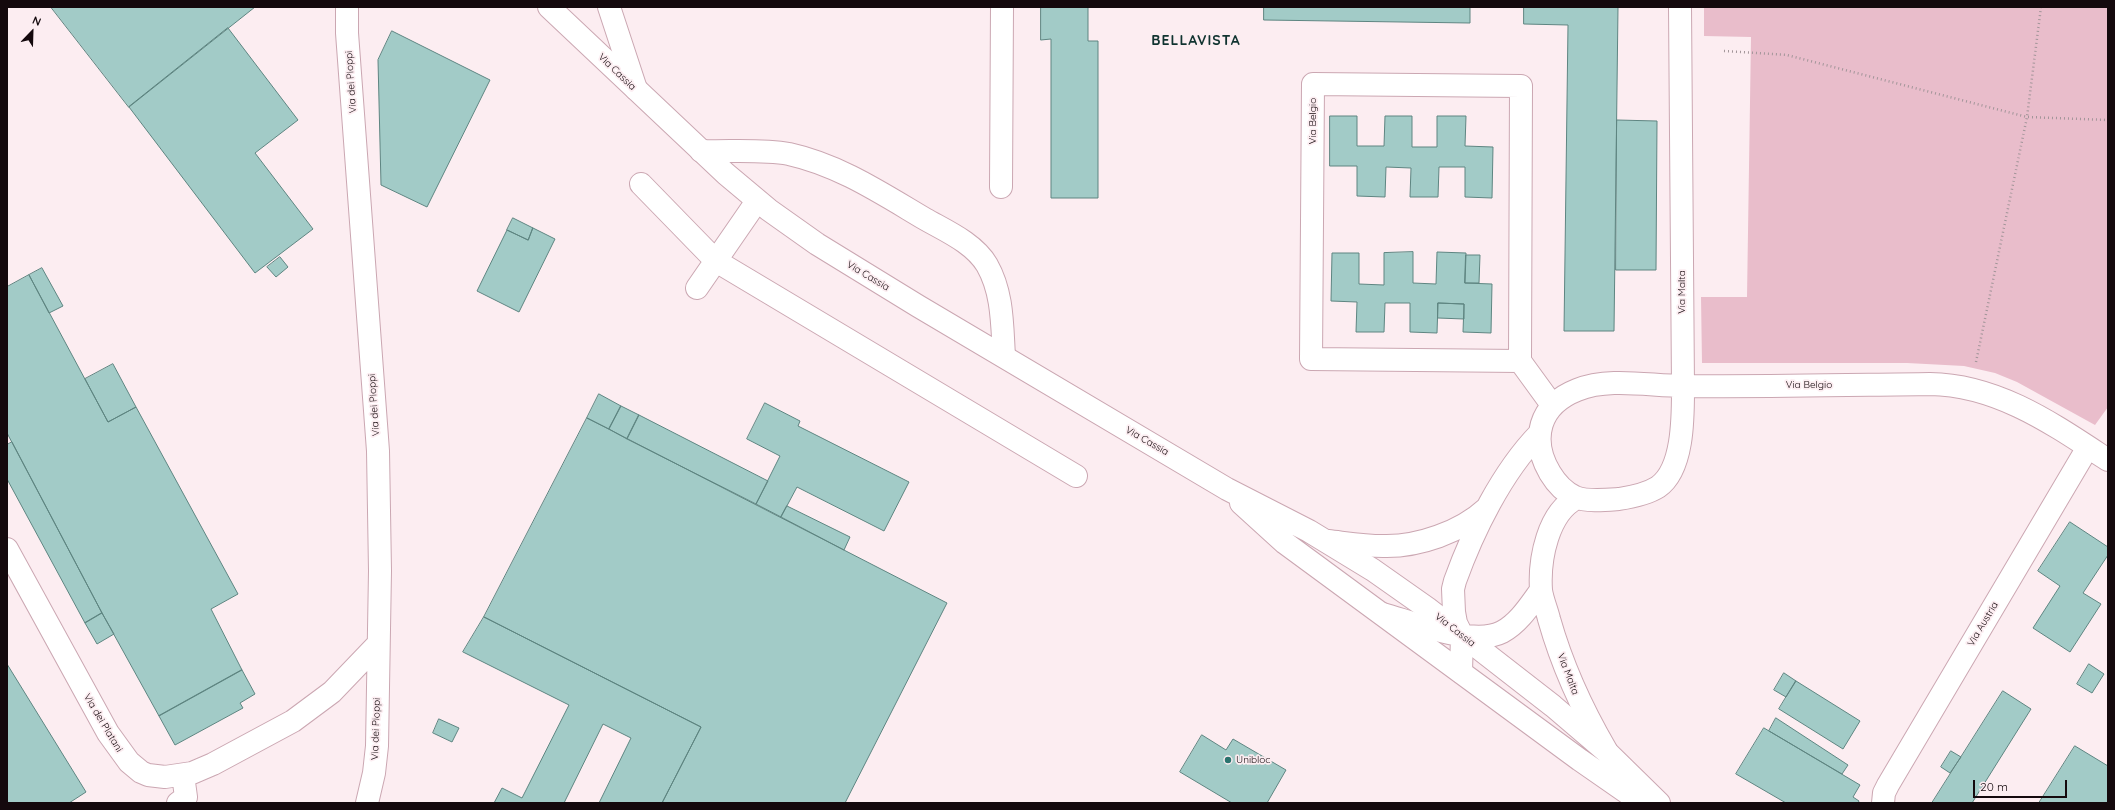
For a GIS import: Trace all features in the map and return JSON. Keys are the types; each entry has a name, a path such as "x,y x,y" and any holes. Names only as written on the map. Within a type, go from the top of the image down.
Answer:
{"street":[{"name":"Via dei Pioppi","path":"347,7 348,49 378,451 380,571 376,759 368,803"},
{"name":"Via Cassia","path":"549,7 701,151 757,201 811,240 852,266 1227,489 1328,541 1373,570 1462,635 1552,706 1608,753 1659,803"},
{"path":"609,7 636,89"},
{"path":"1001,187 1002,7"},
{"name":"Via Malta","path":"1552,405 1545,415 1539,434 1540,446 1548,469 1558,485 1577,498 1592,500 1629,497 1651,491 1662,483 1670,473 1678,449 1683,386 1680,7"},
{"name":"Via Belgio","path":"1313,84 1521,86 1520,361 1311,359 1313,84"},
{"path":"701,151 787,154 819,163 862,181 962,241 981,256 994,277 1000,305 1004,356"},
{"path":"641,184 716,261 1076,476"},
{"path":"697,288 757,201"},
{"path":"1520,361 1552,405"},
{"name":"Via Belgio","path":"1552,405 1573,392 1599,385 1683,386 1930,384 1971,388 2028,411 2108,460"},
{"name":"Via Malta","path":"1460,672 1462,635 1456,623 1453,590 1460,569 1488,507 1525,449 1539,434"},
{"name":"Via Austria","path":"1883,803 1884,793 1888,785 2088,447"},
{"name":"Via Cassia","path":"1227,489 1285,543 1580,760 1642,803"},
{"name":"Via Malta","path":"1577,498 1565,505 1550,529 1544,556 1541,590 1557,644 1577,698 1608,753"},
{"name":"Via Malta","path":"1328,541 1384,546 1409,543 1458,528 1488,507"},
{"name":"Via dei Platani","path":"7,548 108,733 123,756 135,768 148,775 165,777 183,775 213,764 304,714 344,681 378,644"},
{"path":"1382,614 1439,631 1462,635 1486,636 1502,632 1516,621 1541,590"},
{"path":"178,803 186,797 183,775"}],"path":[{"path":"1971,388 2027,118 2041,7"},
{"path":"1724,51 1787,54 2027,118 2108,120"}],"shaded area":[{"path":"1704,7 2108,7 2108,407 2095,425 2017,382 1995,373 1964,366 1907,363 1702,363 1701,297 1747,297 1751,37 1704,36"}],"building":[{"path":"51,7 255,7 129,107"},
{"path":"1041,7 1088,7 1088,41 1098,41 1098,198 1051,198 1051,39 1041,40"},
{"path":"1264,7 1470,7 1470,23 1264,20"},
{"path":"1524,7 1618,7 1614,331 1564,331 1568,25 1524,24"},
{"path":"228,28 298,120 255,153 313,229 255,273 129,107"},
{"path":"392,31 490,80 427,207 381,185 378,60"},
{"path":"1330,116 1357,116 1357,146 1384,146 1385,116 1412,116 1412,147 1437,147 1437,116 1466,116 1465,146 1493,147 1492,198 1465,197 1465,167 1439,167 1438,197 1410,197 1411,168 1386,167 1385,197 1357,196 1357,166 1330,166"},
{"path":"1617,120 1657,121 1656,270 1616,270"},
{"path":"513,218 533,228 528,240 507,230"},
{"path":"533,228 555,239 519,312 477,291 507,230 528,240"},
{"path":"1413,252 1413,283 1436,284 1437,252 1466,253 1465,283 1492,284 1491,333 1463,332 1464,304 1438,303 1437,333 1410,332 1410,303 1385,303 1384,332 1356,332 1357,302 1331,301 1332,253 1359,253 1359,284 1384,285 1384,253"},
{"path":"1466,255 1480,255 1479,283 1465,283"},
{"path":"280,257 288,267 276,277 267,267"},
{"path":"42,268 63,306 49,313 29,275"},
{"path":"29,275 108,422 136,407 238,594 211,609 242,670 159,716 102,613 7,433 7,287"},
{"path":"1438,303 1464,304 1464,319 1438,318"},
{"path":"113,364 136,407 108,422 85,379"},
{"path":"599,394 621,406 609,429 587,418"},
{"path":"765,403 800,421 798,426 909,482 884,531 797,487 781,517 756,504 780,456 747,439"},
{"path":"621,406 639,415 627,439 609,429"},
{"path":"639,415 768,481 756,504 627,439"},
{"path":"587,418 947,603 845,803 662,803 701,727 484,617"},
{"path":"12,442 102,613 85,623 7,479 7,445"},
{"path":"787,506 850,537 844,550 781,517"},
{"path":"2070,522 2108,547 2108,555 2083,593 2101,604 2070,652 2033,628 2060,586 2038,571"},
{"path":"102,613 114,634 97,644 85,623"},
{"path":"484,617 701,727 662,803 599,803 631,738 603,724 564,803 494,803 502,788 522,798 569,705 463,652"},
{"path":"7,664 86,792 69,803 7,803"},
{"path":"2089,664 2104,674 2092,693 2077,684"},
{"path":"242,670 255,694 240,703 243,708 175,745 159,716"},
{"path":"1784,673 1796,681 1786,697 1774,690"},
{"path":"1796,681 1860,721 1843,749 1779,709"},
{"path":"2003,691 2031,709 1972,803 1932,803"},
{"path":"1776,718 1848,765 1842,774 1769,731"},
{"path":"439,719 459,728 452,742 433,733"},
{"path":"1764,728 1860,785 1853,797 1859,801 1858,803 1786,803 1736,774"},
{"name":"Unibloc","path":"1202,735 1226,750 1233,739 1286,770 1267,803 1232,803 1180,772"},
{"path":"2075,746 2108,766 2108,803 2039,803"},
{"path":"1951,751 1961,757 1950,773 1941,767"}],"place":[{"name":"Unibloc","path":"1228,760"}],"district":[{"name":"BELLAVISTA","path":"1196,41"}]}
